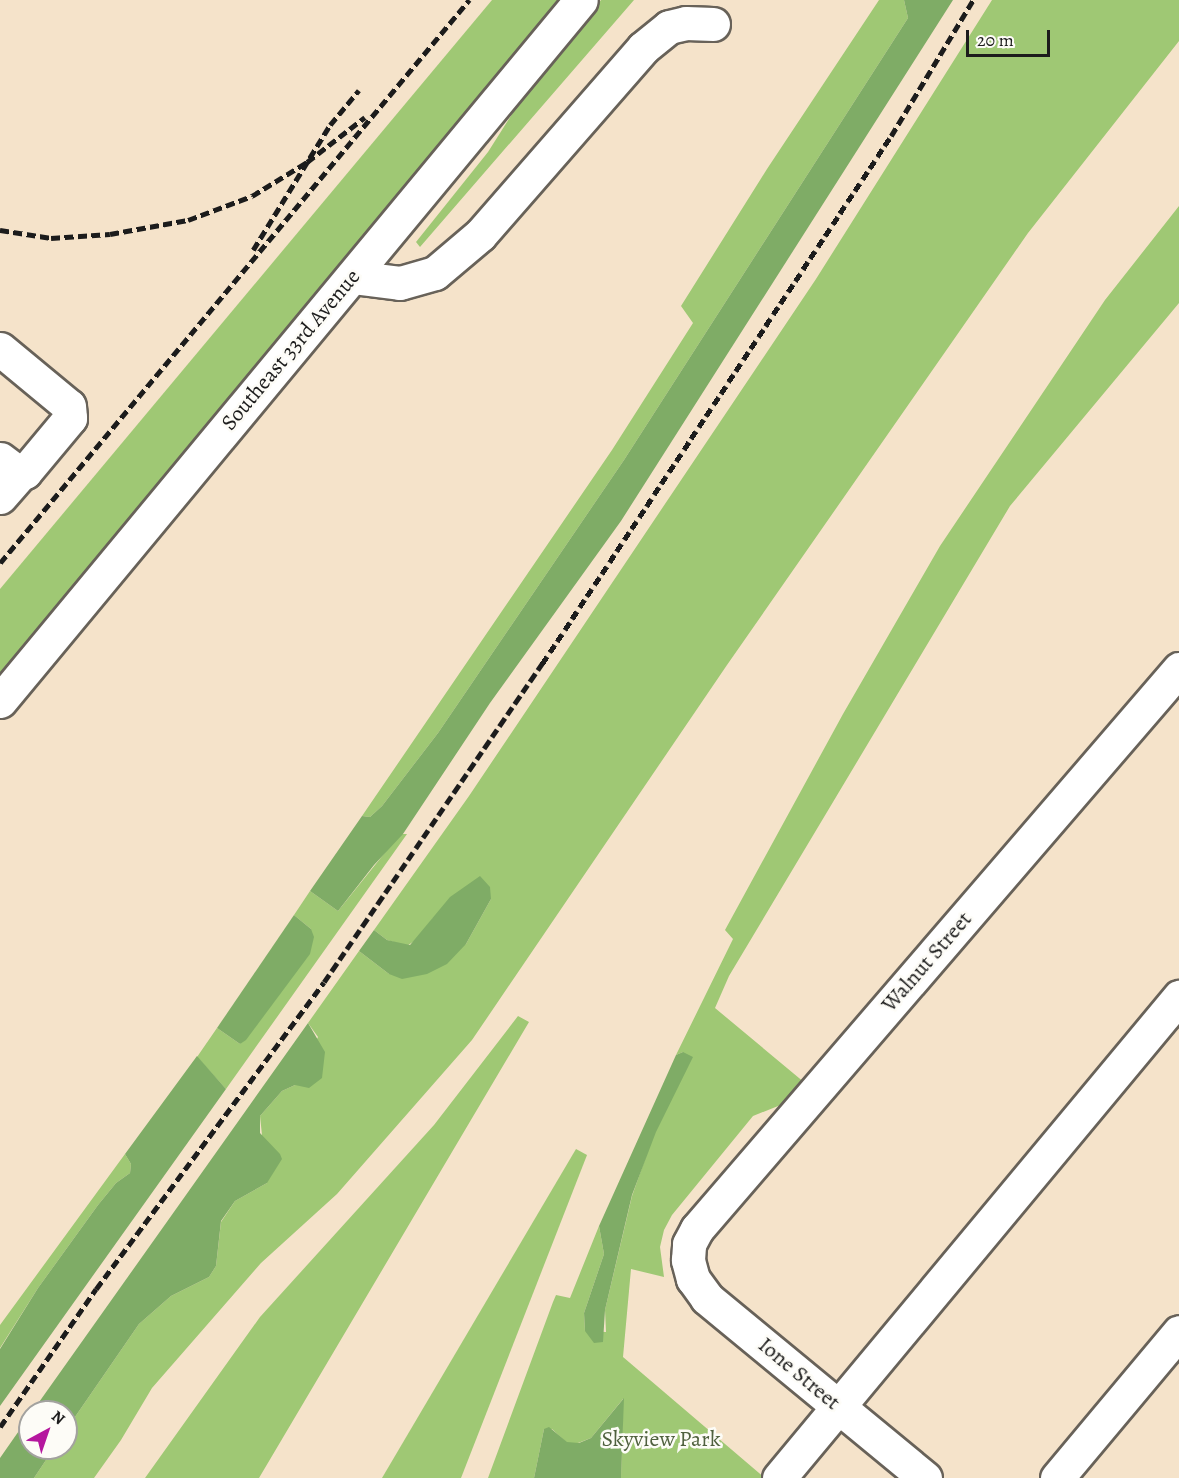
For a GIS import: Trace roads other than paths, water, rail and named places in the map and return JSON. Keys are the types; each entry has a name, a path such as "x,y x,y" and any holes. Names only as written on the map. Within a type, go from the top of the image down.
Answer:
{"street":[{"name":"Southeast 33rd Avenue","path":"0,701 581,0"},
{"path":"352,277 400,283 435,273 480,234 643,48 669,27 686,23 713,24"},
{"path":"0,349 69,406 70,418 25,472 7,477"},
{"name":"Walnut Street","path":"688,1260 689,1244 697,1229 1179,669"},
{"path":"779,1478 1179,997"},
{"name":"Ione Street","path":"688,1260 693,1279 707,1298 925,1478"},
{"path":"1057,1478 1179,1332"}],"railway":[{"path":"0,563 469,0"},
{"path":"0,1427 96,1289 324,982 542,664 891,136 973,0"},
{"path":"253,250 330,125 359,90"},
{"path":"0,230 51,238 110,234 188,220 252,196 307,162 365,117"}],"park label":[{"name":"Skyview Park","path":"661,1440"}]}
